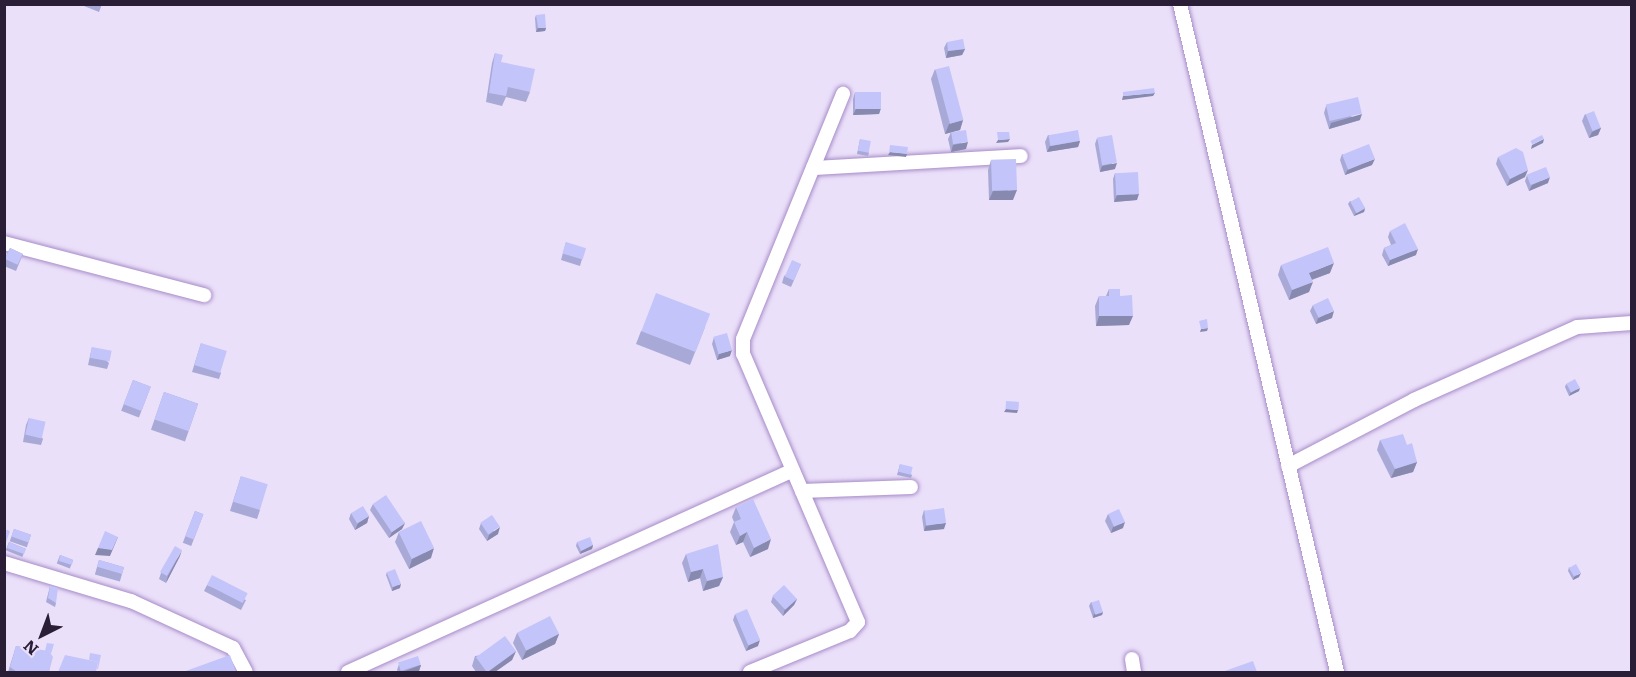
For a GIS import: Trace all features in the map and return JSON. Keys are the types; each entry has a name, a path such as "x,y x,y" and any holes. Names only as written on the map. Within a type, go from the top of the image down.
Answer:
{"street":[{"path":"1180,4 1337,672"},
{"path":"750,672 850,632 858,622 750,376 743,339 843,94"},
{"path":"813,168 1021,156"},
{"path":"4,243 204,295"},
{"path":"1288,466 1414,400 1577,327 1632,323"},
{"path":"348,672 792,471"},
{"path":"802,491 911,487"},
{"path":"4,563 132,601 233,648 246,672"}],"building":[{"path":"545,14 546,28 538,28 536,15"},
{"path":"963,39 965,49 948,51 947,42"},
{"path":"495,53 503,55 501,62 535,69 530,92 508,87 506,96 489,93"},
{"path":"949,66 963,120 950,124 935,70"},
{"path":"1154,88 1155,93 1123,96 1123,92"},
{"path":"855,92 881,92 881,109 855,109"},
{"path":"1358,97 1362,114 1330,121 1326,104"},
{"path":"1594,111 1601,128 1592,131 1586,114"},
{"path":"966,130 968,142 953,144 951,132"},
{"path":"1078,130 1080,141 1050,146 1048,135"},
{"path":"997,132 1009,132 1010,139 998,140"},
{"path":"1112,135 1117,163 1102,165 1097,138"},
{"path":"1542,135 1544,139 1532,144 1530,141"},
{"path":"860,139 871,141 869,153 858,151"},
{"path":"1369,144 1375,159 1348,170 1342,155"},
{"path":"890,145 908,147 907,154 889,152"},
{"path":"1516,148 1523,152 1528,170 1510,179 1498,157"},
{"path":"1016,159 1017,190 992,191 991,160"},
{"path":"1546,167 1550,177 1531,185 1527,175"},
{"path":"1138,172 1139,194 1116,195 1115,173"},
{"path":"1359,197 1365,208 1357,213 1350,202"},
{"path":"1405,223 1418,249 1390,260 1384,248 1396,243 1390,231"},
{"path":"566,242 586,248 583,260 562,253"},
{"path":"1328,247 1334,263 1309,273 1313,282 1292,290 1281,265"},
{"path":"10,248 23,254 18,265 5,259"},
{"path":"792,260 801,264 794,281 785,276"},
{"path":"1109,289 1120,289 1120,296 1132,295 1133,316 1099,316 1099,296 1109,296"},
{"path":"656,293 710,314 695,352 641,331"},
{"path":"1328,298 1334,311 1319,318 1313,305"},
{"path":"1207,319 1208,328 1201,329 1199,321"},
{"path":"727,333 732,350 719,354 714,337"},
{"path":"201,343 227,351 220,373 194,365"},
{"path":"92,347 112,351 110,362 90,358"},
{"path":"1575,379 1580,388 1571,393 1566,384"},
{"path":"133,380 151,387 141,411 124,404"},
{"path":"164,392 198,404 189,431 155,419"},
{"path":"1006,401 1019,402 1018,410 1005,409"},
{"path":"29,418 46,422 42,438 25,435"},
{"path":"1403,434 1407,445 1412,443 1417,462 1395,469 1380,440"},
{"path":"900,464 913,467 911,475 898,472"},
{"path":"241,476 268,484 260,510 233,502"},
{"path":"386,495 405,523 392,532 373,504"},
{"path":"753,499 771,539 754,548 747,532 740,536 734,522 741,519 736,507"},
{"path":"363,506 369,516 357,523 351,513"},
{"path":"944,508 946,523 926,526 924,511"},
{"path":"1119,509 1125,522 1114,527 1108,514"},
{"path":"195,511 203,514 194,539 185,536"},
{"path":"492,515 500,527 488,534 480,523"},
{"path":"421,521 434,548 412,559 399,532"},
{"path":"4,529 10,531 5,545 4,545"},
{"path":"14,529 31,535 28,542 11,537"},
{"path":"105,531 118,537 112,550 98,548"},
{"path":"590,537 593,545 581,551 577,542"},
{"path":"9,542 26,549 24,554 7,548"},
{"path":"718,544 723,577 707,581 703,569 691,572 686,554"},
{"path":"175,546 182,550 167,576 160,572"},
{"path":"60,555 73,560 72,565 59,561"},
{"path":"99,560 124,567 122,574 97,567"},
{"path":"1576,564 1581,573 1574,577 1569,568"},
{"path":"395,569 401,584 393,587 387,572"},
{"path":"212,575 248,593 243,603 207,585"},
{"path":"784,585 797,599 785,610 772,596"},
{"path":"50,586 58,588 56,603 48,598"},
{"path":"1099,600 1103,612 1095,615 1091,602"},
{"path":"747,609 760,640 748,645 735,614"},
{"path":"550,616 559,634 526,651 517,633"},
{"path":"505,636 516,651 488,672 476,657"},
{"path":"47,643 54,644 51,654 45,651"},
{"path":"16,646 49,651 53,657 49,672 17,672 10,667"},
{"path":"90,653 101,655 98,669 98,662 89,660"},
{"path":"65,655 98,662 96,672 58,672"},
{"path":"230,655 236,672 183,672"},
{"path":"418,656 421,665 401,671 398,662"},
{"path":"1253,661 1257,672 1222,672"}]}
